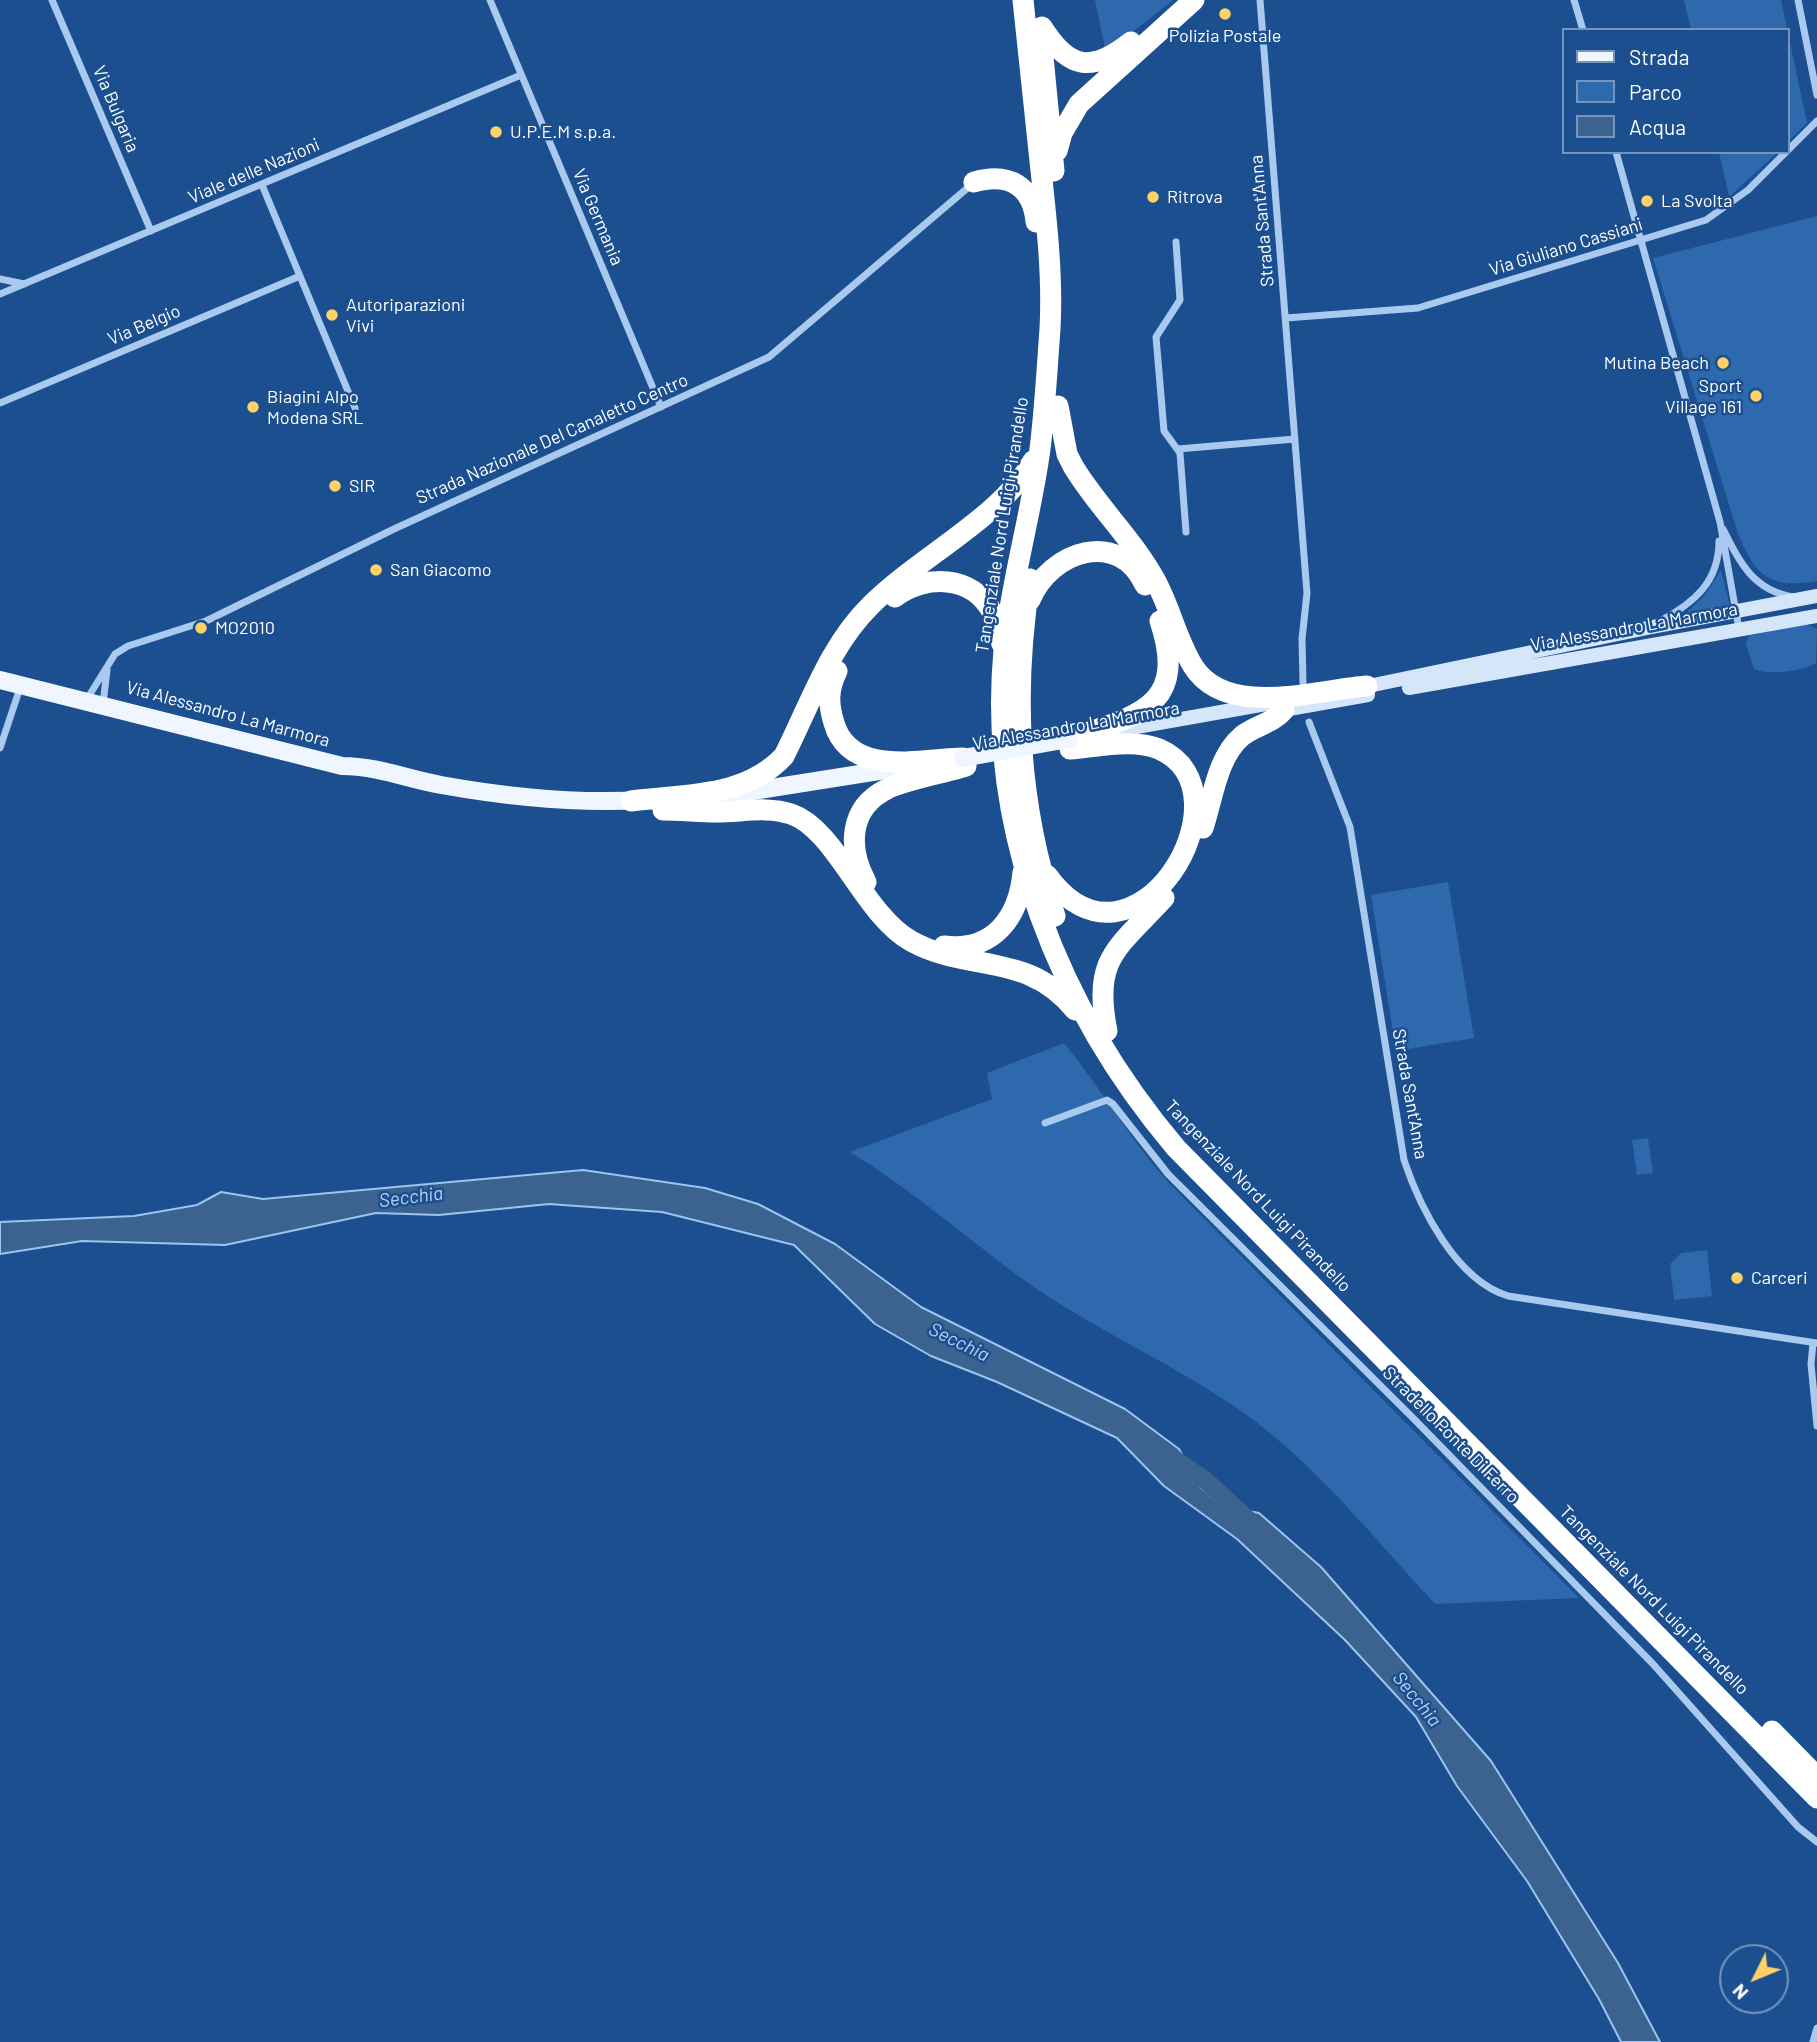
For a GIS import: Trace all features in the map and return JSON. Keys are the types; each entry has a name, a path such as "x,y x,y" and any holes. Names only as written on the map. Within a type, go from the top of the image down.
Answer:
{"highway":[{"path":"1023,0 1044,128"},
{"path":"1037,0 1044,128"},
{"path":"1040,22 1066,58 1089,64 1119,51 1185,0"},
{"path":"1053,163 1062,133 1079,104 1194,0"},
{"name":"Tangenziale Nord Luigi Pirandello","path":"1031,864 1018,725 1025,615 1058,406 1060,242 1053,163 1044,128"},
{"name":"Tangenziale Nord Luigi Pirandello","path":"1044,128 1049,337 1040,450 1004,651 1002,727 1012,819 1031,864 1056,956 1102,1035 1130,1091 1176,1147 1817,1798"},
{"path":"974,182 991,177 1024,189 1034,205 1040,274 1049,287"},
{"path":"1058,406 1073,466 1142,558 1165,601 1186,654 1203,679 1223,691 1252,699 1367,686"},
{"path":"631,801 741,787 775,766 784,757 831,659 855,622 908,573 1013,491 1040,450"},
{"path":"1025,615 1034,591 1055,565 1076,554 1091,551 1116,556 1126,563 1143,579 1156,608 1167,642 1170,668 1164,687 1147,708 1134,717 1069,744"},
{"path":"964,762 886,762 858,753 835,729 829,706 831,684 845,653 878,611 905,589 920,583 949,582 967,587 982,598 992,612 1004,651"},
{"path":"1102,1035 1101,990 1110,958 1163,898 1189,862 1229,750 1244,734 1274,721 1284,710"},
{"path":"964,762 888,789 862,810 853,840 855,860 866,881 886,905 922,937 940,945 960,948 994,936 1006,924 1031,864 1073,904 1110,914 1129,911 1146,900 1169,875 1190,838 1195,820 1194,785 1189,775 1170,755 1145,745 1069,744"},
{"path":"663,810 775,810 804,820 815,830 865,898 910,941 947,956 1011,966 1058,991 1102,1035"},
{"name":"Tangenziale Nord Luigi Pirandello","path":"1102,1035 1188,1140 1817,1777"}],"main road":[{"name":"Via Alessandro La Marmora","path":"1069,744 1810,598"},
{"name":"Via Alessandro La Marmora","path":"342,766 358,776 499,803 564,809 663,810 748,803 964,762 1284,710 1817,615"},
{"name":"Via Alessandro La Marmora","path":"0,680 342,766 360,766 440,785 549,799 631,801 745,794 964,762"}],"street":[{"name":"Via Bulgaria","path":"52,0 151,230"},
{"name":"Via Germania","path":"489,0 661,407"},
{"name":"Strada Sant'Anna","path":"1260,0 1307,593 1302,639 1303,683"},
{"path":"1574,0 1582,28"},
{"path":"1798,0 1817,95"},
{"name":"Viale delle Nazioni","path":"0,294 521,75"},
{"name":"Via Giuliano Cassiani","path":"1789,151 1817,121"},
{"path":"1617,154 1720,522 1739,630"},
{"name":"Via Giuliano Cassiani","path":"1286,318 1418,308 1641,242 1706,220 1724,210 1786,154"},
{"name":"Strada Nazionale Del Canaletto Centro","path":"95,702 108,665 115,654 128,646 215,618 394,529 777,352 974,182"},
{"path":"262,185 355,408"},
{"path":"1176,242 1180,300 1156,337 1164,430 1178,449 1186,532"},
{"name":"Via Belgio","path":"0,403 300,276"},
{"path":"0,279 24,284"},
{"path":"1178,449 1295,439"},
{"path":"1720,522 1752,578 1771,591 1810,598"},
{"path":"1647,628 1692,603 1705,589 1719,552 1720,522"},
{"path":"95,702 108,665"},
{"path":"0,748 21,684"},
{"name":"Strada Sant'Anna","path":"1309,722 1350,827 1404,1160 1422,1206 1465,1269 1487,1288 1508,1296 1741,1329 1815,1343"},
{"name":"Stradello Ponte Di Ferro","path":"1045,1123 1107,1100 1113,1104 1168,1174 1414,1419 1653,1664 1798,1827 1817,1842"},
{"path":"1815,1343 1811,1364 1817,1426"},
{"path":"1814,2042 1817,2028"}],"green space":[{"path":"1095,0 1173,0 1106,53"},
{"path":"1684,0 1781,0 1787,28 1691,28"},
{"path":"1789,38 1807,123 1789,141"},
{"path":"1719,154 1776,154 1729,197"},
{"name":"Sport Village 161","path":"1817,216 1817,581 1787,583 1767,577 1759,570 1751,561 1738,534 1653,258"},
{"path":"1721,570 1730,606 1685,614 1705,595"},
{"path":"1804,623 1817,629 1816,663 1785,672 1754,669 1746,644 1749,636"},
{"path":"1448,882 1474,1038 1396,1051 1371,895"},
{"path":"1064,1043 1168,1182 1579,1598 1435,1604 1320,1479 1270,1433 1217,1395 1104,1330 1021,1278 894,1181 850,1152 992,1099 987,1073"},
{"path":"1648,1138 1653,1173 1637,1175 1632,1140"},
{"path":"1707,1250 1712,1296 1674,1300 1670,1264 1681,1253"}],"water":[{"path":"583,1170 705,1188 758,1204 835,1244 921,1307 1125,1409 1179,1449 1200,1487 1222,1506 1259,1513 1321,1567 1491,1761 1618,1963 1660,2042 1621,2042 1599,1999 1527,1881 1457,1786 1416,1717 1345,1640 1237,1539 1164,1486 1117,1438 997,1382 931,1356 875,1324 794,1245 662,1212 549,1204 439,1215 376,1213 225,1245 82,1241 0,1254 0,1222 134,1216 197,1205 221,1192 263,1199"}],"waterway":[{"name":"Secchia","path":"1173,1458 1206,1481 1254,1525"}],"place":[{"name":"Polizia Postale","path":"1225,14"},
{"name":"U.P.E.M s.p.a.","path":"496,132"},
{"name":"Ritrova","path":"1153,197"},
{"name":"La Svolta","path":"1647,201"},
{"name":"Autoriparazioni Vivi","path":"332,315"},
{"name":"Mutina Beach","path":"1723,363"},
{"name":"Sport Village 161","path":"1756,396"},
{"name":"Biagini Alpo Modena SRL","path":"253,407"},
{"name":"SIR","path":"335,486"},
{"name":"San Giacomo","path":"376,570"},
{"name":"MO2010","path":"201,628"},
{"name":"Carceri","path":"1737,1278"}]}
